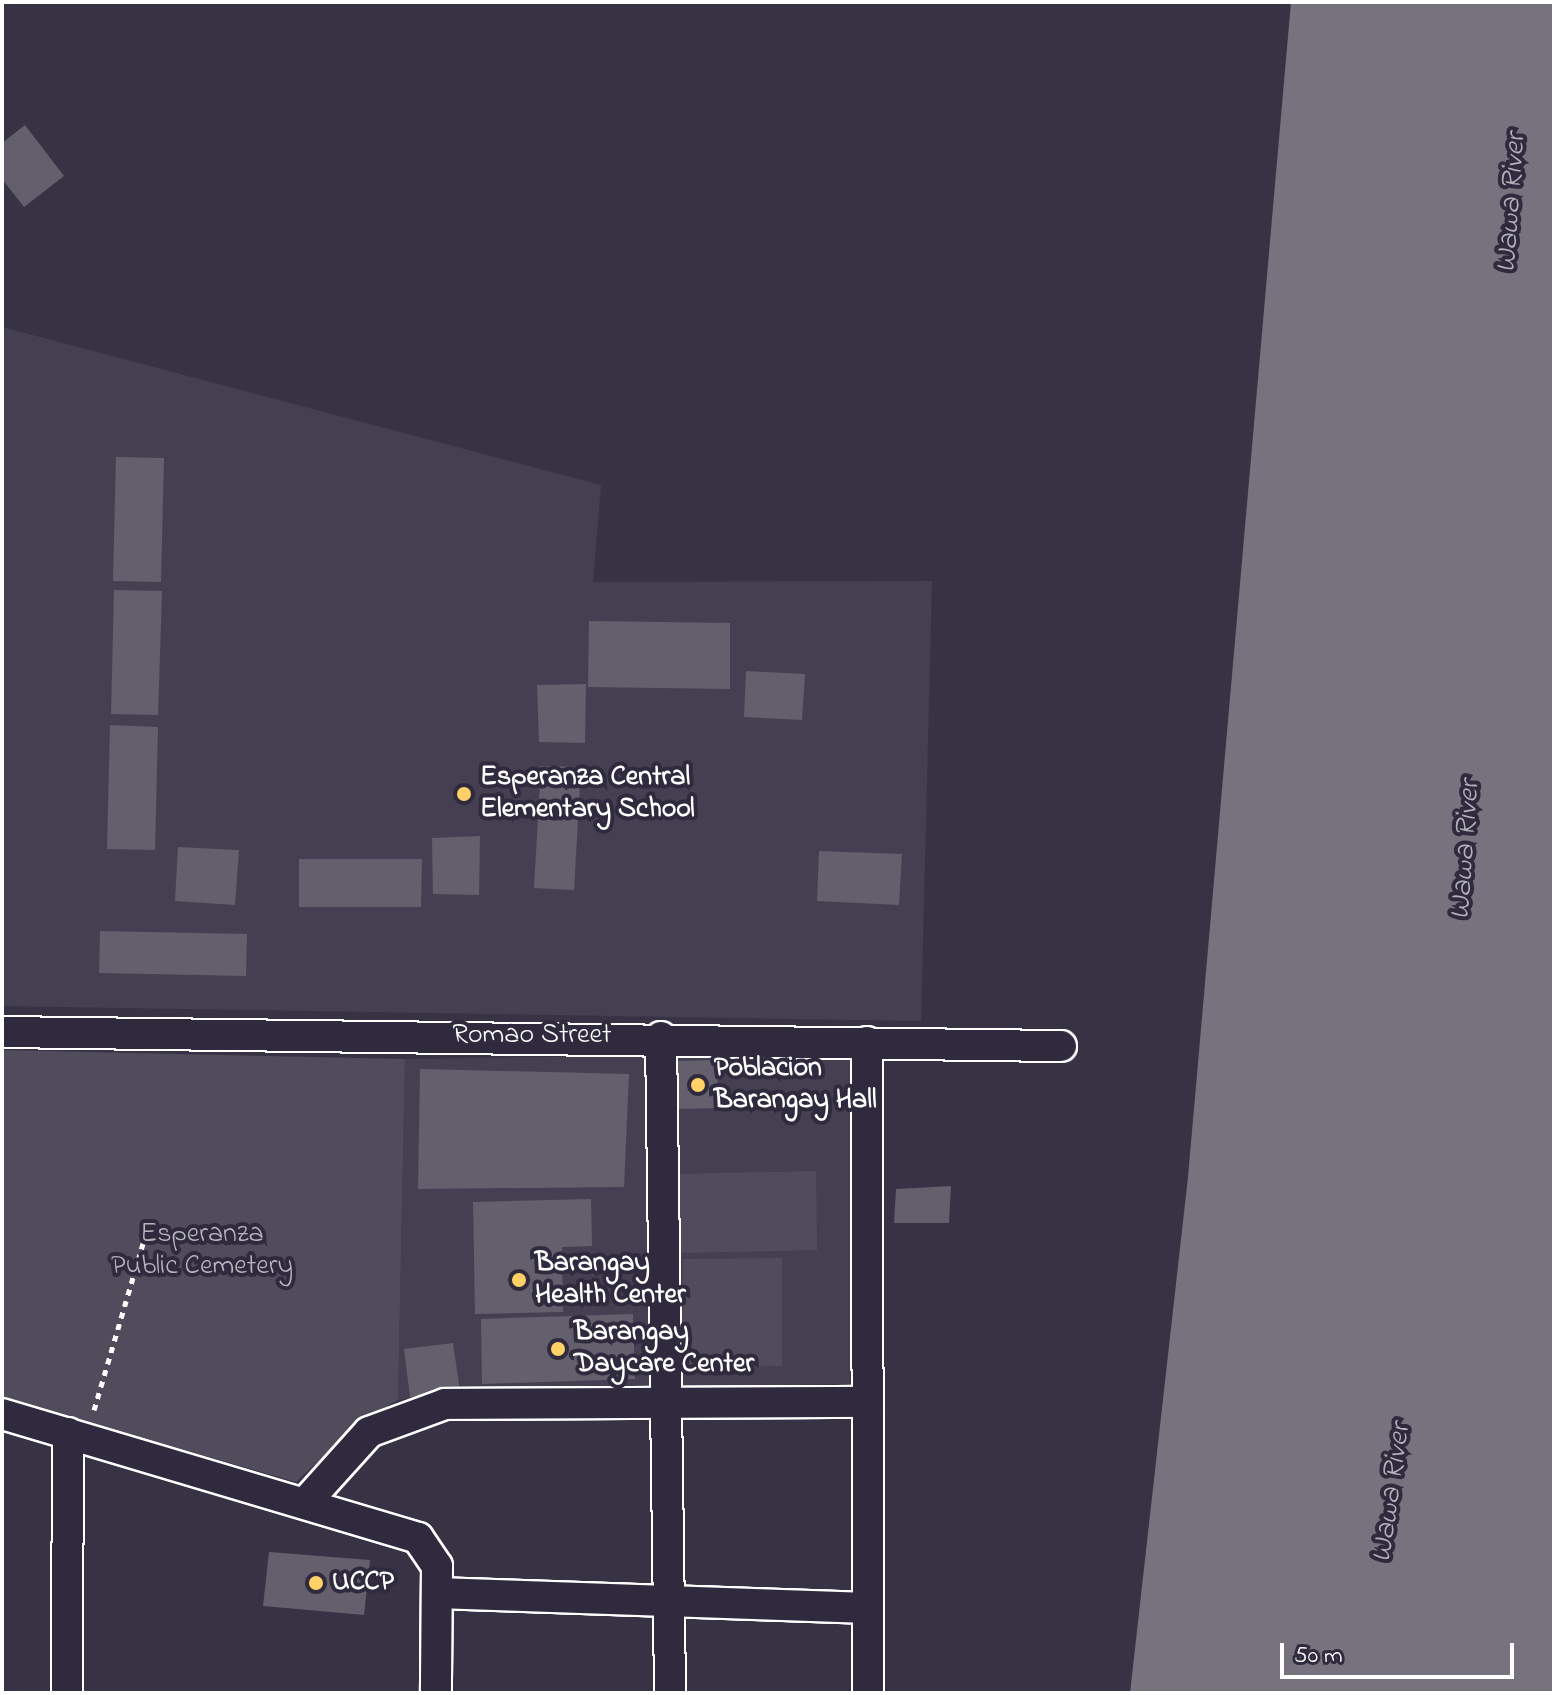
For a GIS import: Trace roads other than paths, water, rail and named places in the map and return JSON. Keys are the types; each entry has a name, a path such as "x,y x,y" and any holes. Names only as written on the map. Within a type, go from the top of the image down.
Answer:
{"street":[{"name":"Romao Street","path":"2,1032 661,1037 1061,1046"},
{"path":"661,1037 670,1693"},
{"path":"867,1042 868,1693"},
{"path":"306,1502 334,1464 403,1414 445,1404 868,1402"},
{"path":"2,1414 306,1502 418,1538 437,1566 436,1693"},
{"path":"67,1693 77,1435"},
{"path":"438,1593 868,1608"}],"water":[{"name":"Wawa River","path":"1291,2 1554,2 1554,1693 1130,1693 1188,1177"}],"place":[{"name":"Esperanza Central Elementary School","path":"464,794"},
{"name":"Poblacion Barangay Hall","path":"698,1085"},
{"name":"Barangay Health Center","path":"519,1280"},
{"name":"Barangay Daycare Center","path":"558,1349"},
{"name":"UCCP","path":"316,1583"}],"park label":[{"name":"Esperanza Public Cemetery","path":"202,1251"}]}
